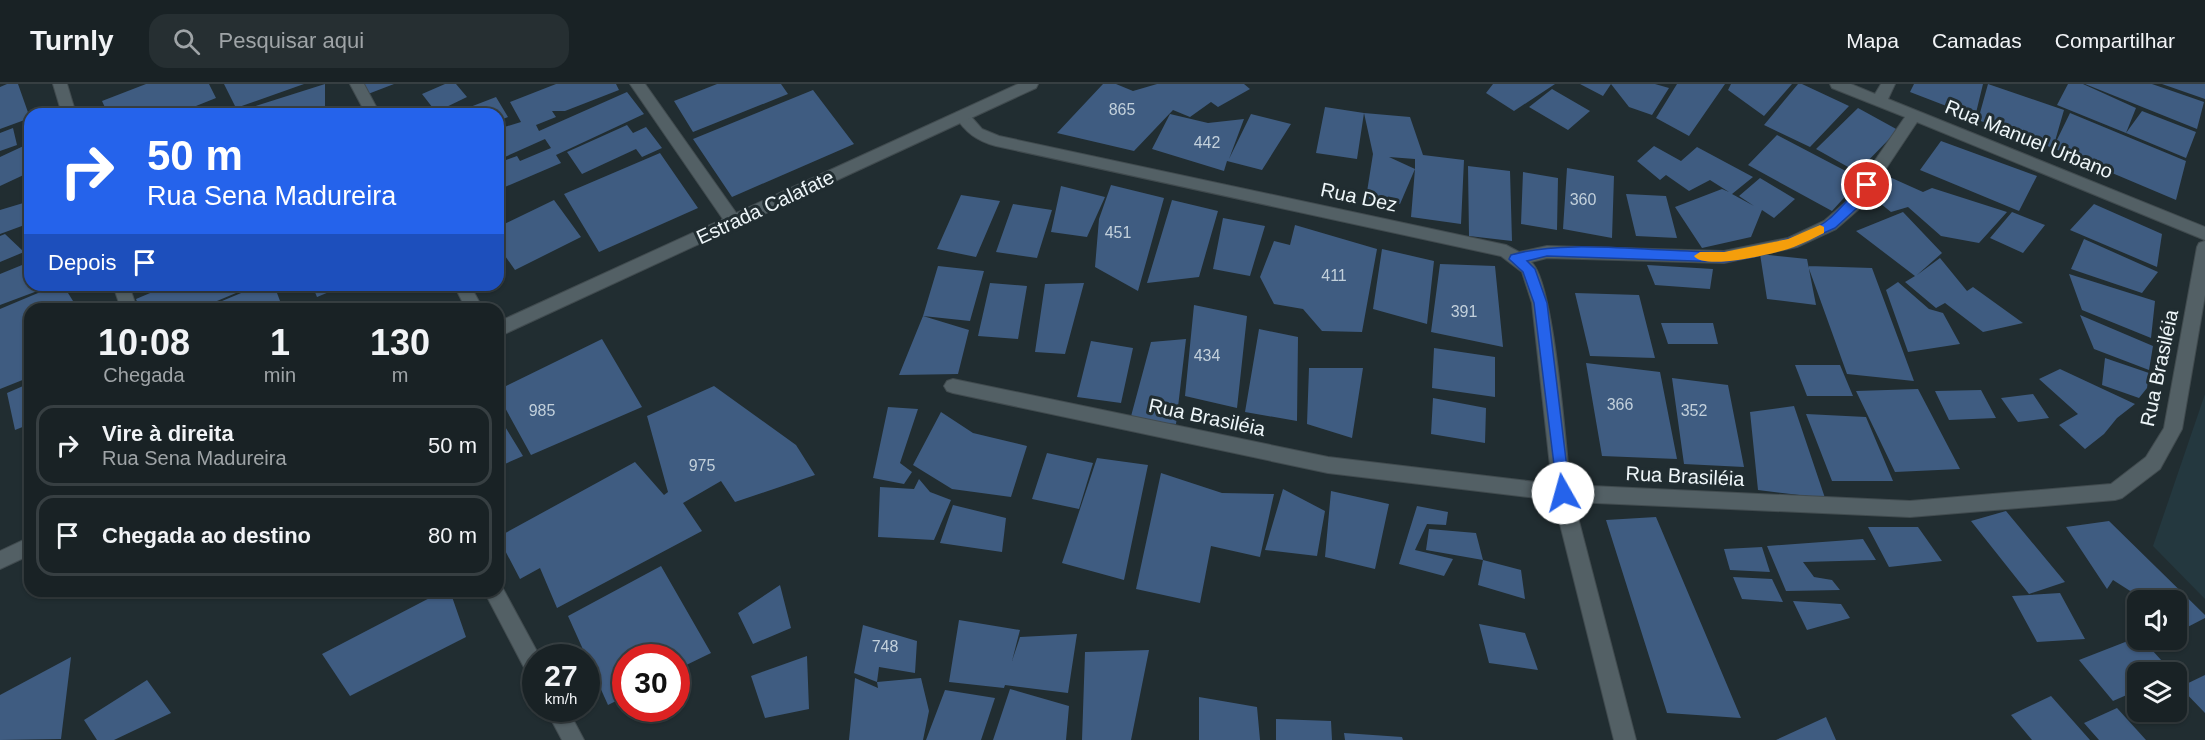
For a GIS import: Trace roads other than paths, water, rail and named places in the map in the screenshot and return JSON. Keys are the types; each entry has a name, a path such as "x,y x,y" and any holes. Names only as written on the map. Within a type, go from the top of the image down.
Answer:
{"street":[{"path":"60,84 67,108"},
{"path":"357,84 370,108"},
{"path":"637,84 734,221"},
{"name":"Estrada Calafate","path":"504,327 1031,84"},
{"name":"Rua Manuel Urbano","path":"1837,84 2205,234"},
{"path":"1879,100 1888,84"},
{"path":"1515,259 1564,251 1724,257 1791,243 1830,225 1853,205 1914,115"},
{"name":"Rua Dez","path":"962,116 977,133 996,141 1506,251 1529,269 1540,303 1563,493 1624,740"},
{"name":"Rua Brasiléia","path":"952,387 1328,465 1563,493 1910,509 2115,492 2153,463 2174,429 2205,247"},
{"path":"0,560 24,549"},
{"path":"497,597 522,644"},
{"path":"563,722 573,740"}]}
